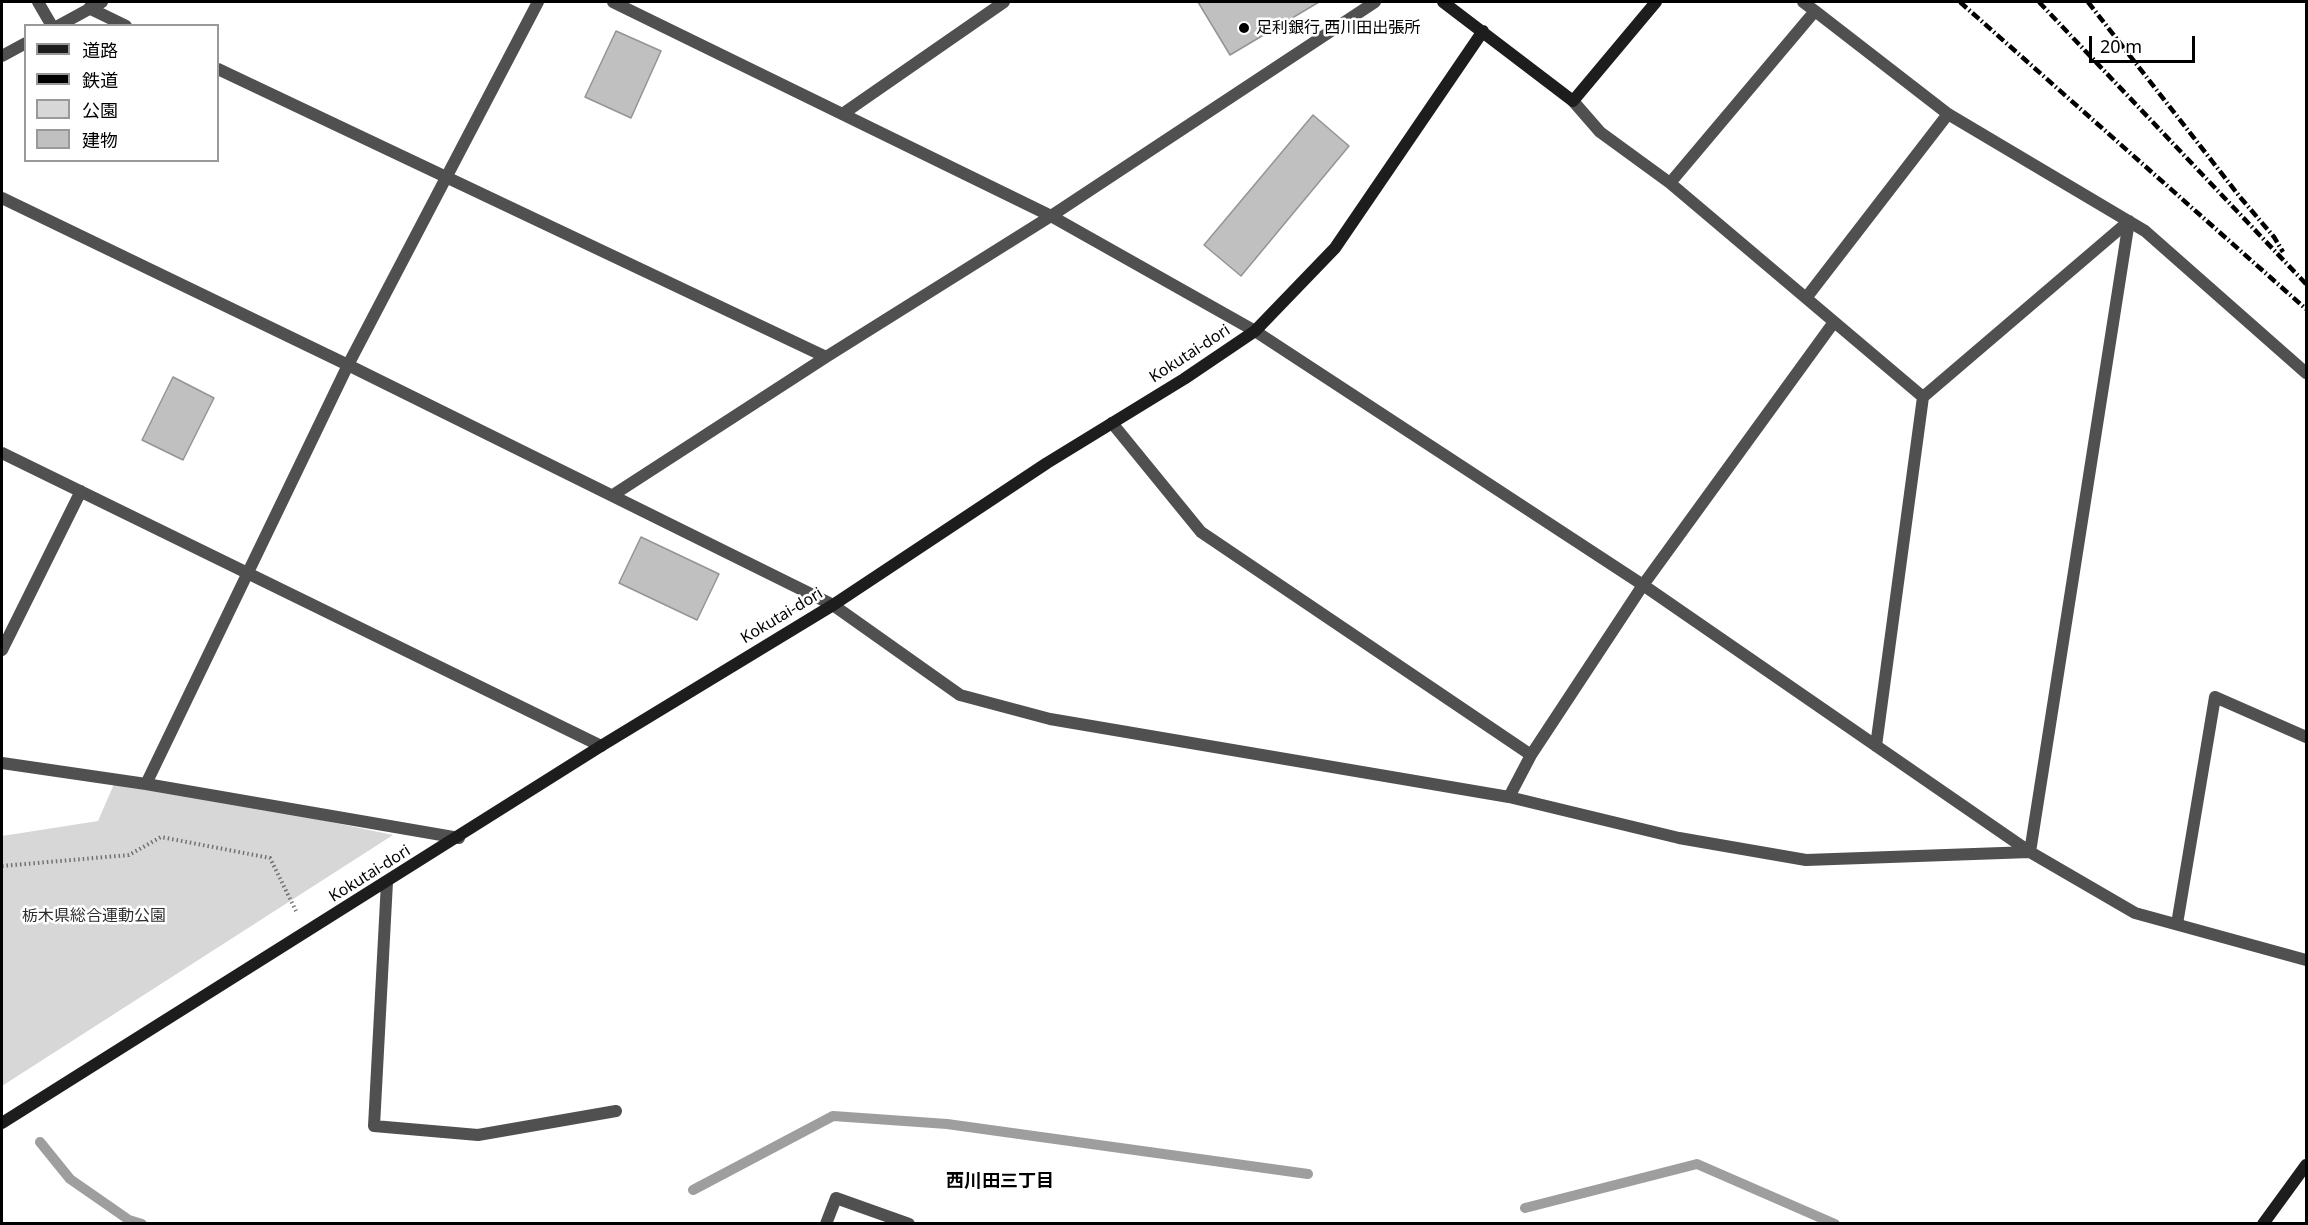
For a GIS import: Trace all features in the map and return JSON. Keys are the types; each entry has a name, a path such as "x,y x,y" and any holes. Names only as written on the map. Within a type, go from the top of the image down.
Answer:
{"main road":[{"path":"1443,2 1573,101 1656,2"},
{"name":"Kokutai-dori","path":"2,1123 459,838 601,746 833,604 1047,463 1184,379 1255,331 1335,248 1483,32"},
{"path":"2263,1224 2307,1165"}],"street":[{"path":"38,2 51,24"},
{"path":"61,24 102,2"},
{"path":"146,784 348,365 538,2"},
{"path":"613,2 1052,216 1255,331 1644,585 2030,852 2135,913 2307,960"},
{"path":"844,113 1004,2"},
{"path":"613,495 826,357 1052,216 1375,2"},
{"path":"1803,2 1948,114 2145,231 2307,373"},
{"path":"89,8 122,24"},
{"path":"1670,183 1815,11"},
{"path":"2,57 24,44"},
{"path":"219,69 826,357"},
{"path":"1573,101 1600,132 1670,183 1923,397"},
{"path":"1806,298 1948,114"},
{"path":"2,198 348,365 833,604 960,695 1050,719 1509,797 1679,838 1806,860 2030,852"},
{"path":"1876,746 1923,397 2128,221"},
{"path":"2030,852 2128,221"},
{"path":"1509,797 1531,755 1644,585 1834,322"},
{"path":"1112,423 1202,532 1531,755"},
{"path":"2,453 601,746"},
{"path":"2,650 81,491"},
{"path":"2177,924 2215,697 2307,737"},
{"path":"2,763 146,784 459,838"},
{"path":"387,882 374,1126 478,1135 616,1111"},
{"path":"826,1224 836,1198 909,1224"}],"path":[{"path":"2,866 129,855 161,837 270,858 307,933"}],"green space":[{"name":"栃木県総合運動公園","path":"114,784 168,788 393,835 2,1086 2,836 98,821"}],"building":[{"name":"足利銀行 西川田出張所","path":"1198,2 1319,2 1230,55"},
{"path":"616,31 661,51 631,118 585,97"},
{"path":"1313,115 1349,146 1241,276 1204,245"},
{"path":"173,377 214,398 183,460 142,440"},
{"path":"641,537 719,574 697,620 619,583"}],"waterway":[{"path":"693,1190 833,1116 947,1124 1308,1174"},
{"path":"40,1142 70,1179 129,1220 142,1224"},
{"path":"1525,1208 1697,1164 1835,1224"}],"railway":[{"path":"1960,2 2306,309"},
{"path":"2039,2 2306,284"},
{"path":"2088,2 2240,197 2274,237 2283,252"}],"place":[{"name":"足利銀行 西川田出張所","path":"1244,28"}],"district":[{"name":"西川田三丁目","path":"1000,1182"}]}
